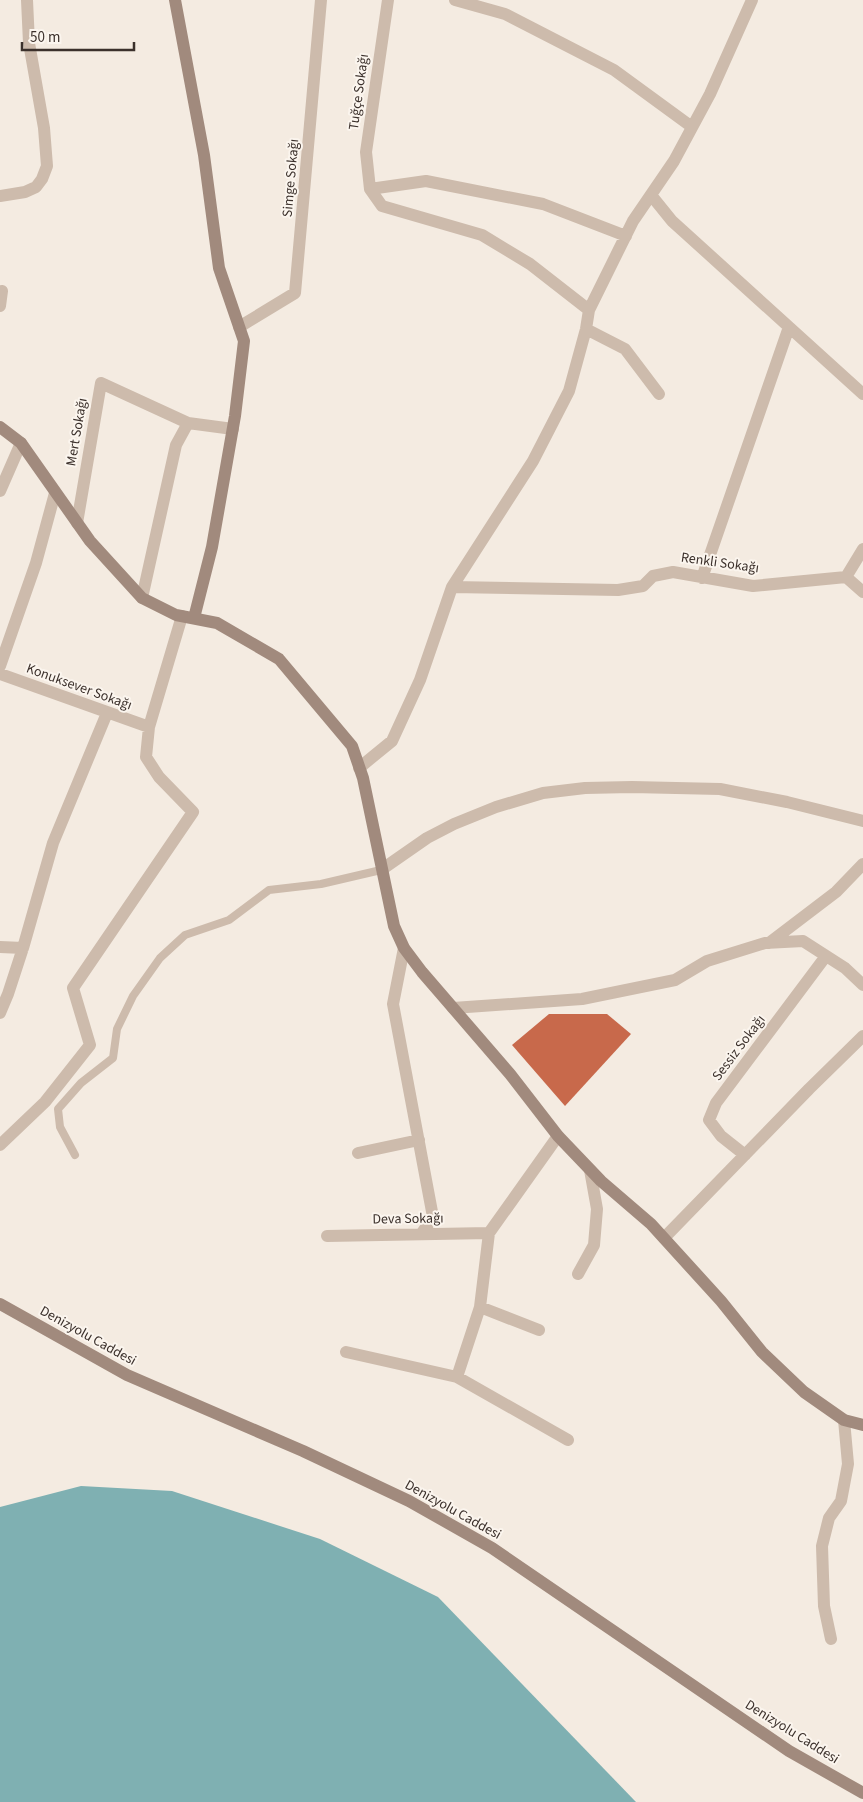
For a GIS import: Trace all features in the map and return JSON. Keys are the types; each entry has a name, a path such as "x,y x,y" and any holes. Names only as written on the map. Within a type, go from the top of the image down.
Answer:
{"street":[{"path":"0,196 25,192 36,187 42,179 47,166 44,128 29,43 27,0"},
{"path":"0,1144 45,1102 90,1045 73,988 193,812 159,777 146,757 149,727 212,547 233,429 244,341 219,268 204,155 174,0"},
{"name":"Simge Sokağı","path":"239,327 295,293 321,0"},
{"name":"Tuğçe Sokağı","path":"370,189 366,152 388,0"},
{"path":"455,0 505,14 614,70 692,127"},
{"path":"359,768 392,741 420,680 452,587 533,461 569,391 586,329 589,310 633,220 674,161 710,94 752,0"},
{"path":"589,310 530,264 482,235 382,206 370,189 426,181 543,204 626,236"},
{"path":"651,195 672,220 863,394"},
{"path":"0,306 2,291"},
{"path":"702,578 789,327"},
{"path":"586,329 625,349 659,394"},
{"name":"Mert Sokağı","path":"77,523 101,383 188,423 233,429"},
{"path":"142,598 176,445 188,423"},
{"path":"0,427 21,443 90,541 142,598 176,615 217,623 279,659 352,746 359,768 394,926 404,948 510,1074 558,1136 590,1170 651,1224 720,1301 762,1352 804,1392 844,1420 863,1425"},
{"path":"0,491 21,443"},
{"path":"0,666 36,563 55,493"},
{"path":"863,549 846,576 863,592"},
{"name":"Renkli Sokağı","path":"452,587 618,590 643,586 654,576 673,572 752,586 846,576"},
{"name":"Konuksever Sokağı","path":"0,674 149,727"},
{"path":"0,1013 23,948 52,843 107,713"},
{"path":"381,870 427,838 454,824 496,807 543,793 585,788 720,789 787,802 863,821"},
{"path":"769,943 836,892 863,864"},
{"path":"453,1008 591,998 675,980 707,961 769,943 803,941 845,968 863,985"},
{"path":"0,947 23,948"},
{"path":"404,948 393,1004 434,1217 422,1233"},
{"name":"Sessiz Sokağı","path":"744,1155 721,1136 709,1120 712,1112 716,1103 826,956"},
{"path":"664,1238 863,1036"},
{"path":"457,1377 480,1307 489,1233 558,1136"},
{"path":"358,1153 419,1140"},
{"path":"578,1274 594,1246 597,1209 590,1170"},
{"name":"Deva Sokağı","path":"327,1236 489,1233"},
{"name":"Denizyolu Caddesi","path":"0,1304 127,1375 303,1451 409,1501 492,1548 789,1750 863,1793"},
{"path":"480,1307 539,1330"},
{"path":"346,1352 457,1377 568,1440"},
{"path":"831,1639 824,1606 822,1546 829,1518 841,1501 848,1464 844,1420"}],"lane":[{"path":"75,1155 60,1127 58,1109 81,1083 114,1058 117,1029 133,996 160,958 185,935 229,920 270,890 321,884 381,870"}],"water":[{"path":"81,1486 172,1491 320,1539 438,1597 636,1802 0,1802 0,1507"}],"building":[{"path":"549,1014 607,1014 631,1034 565,1106 512,1045"}]}
